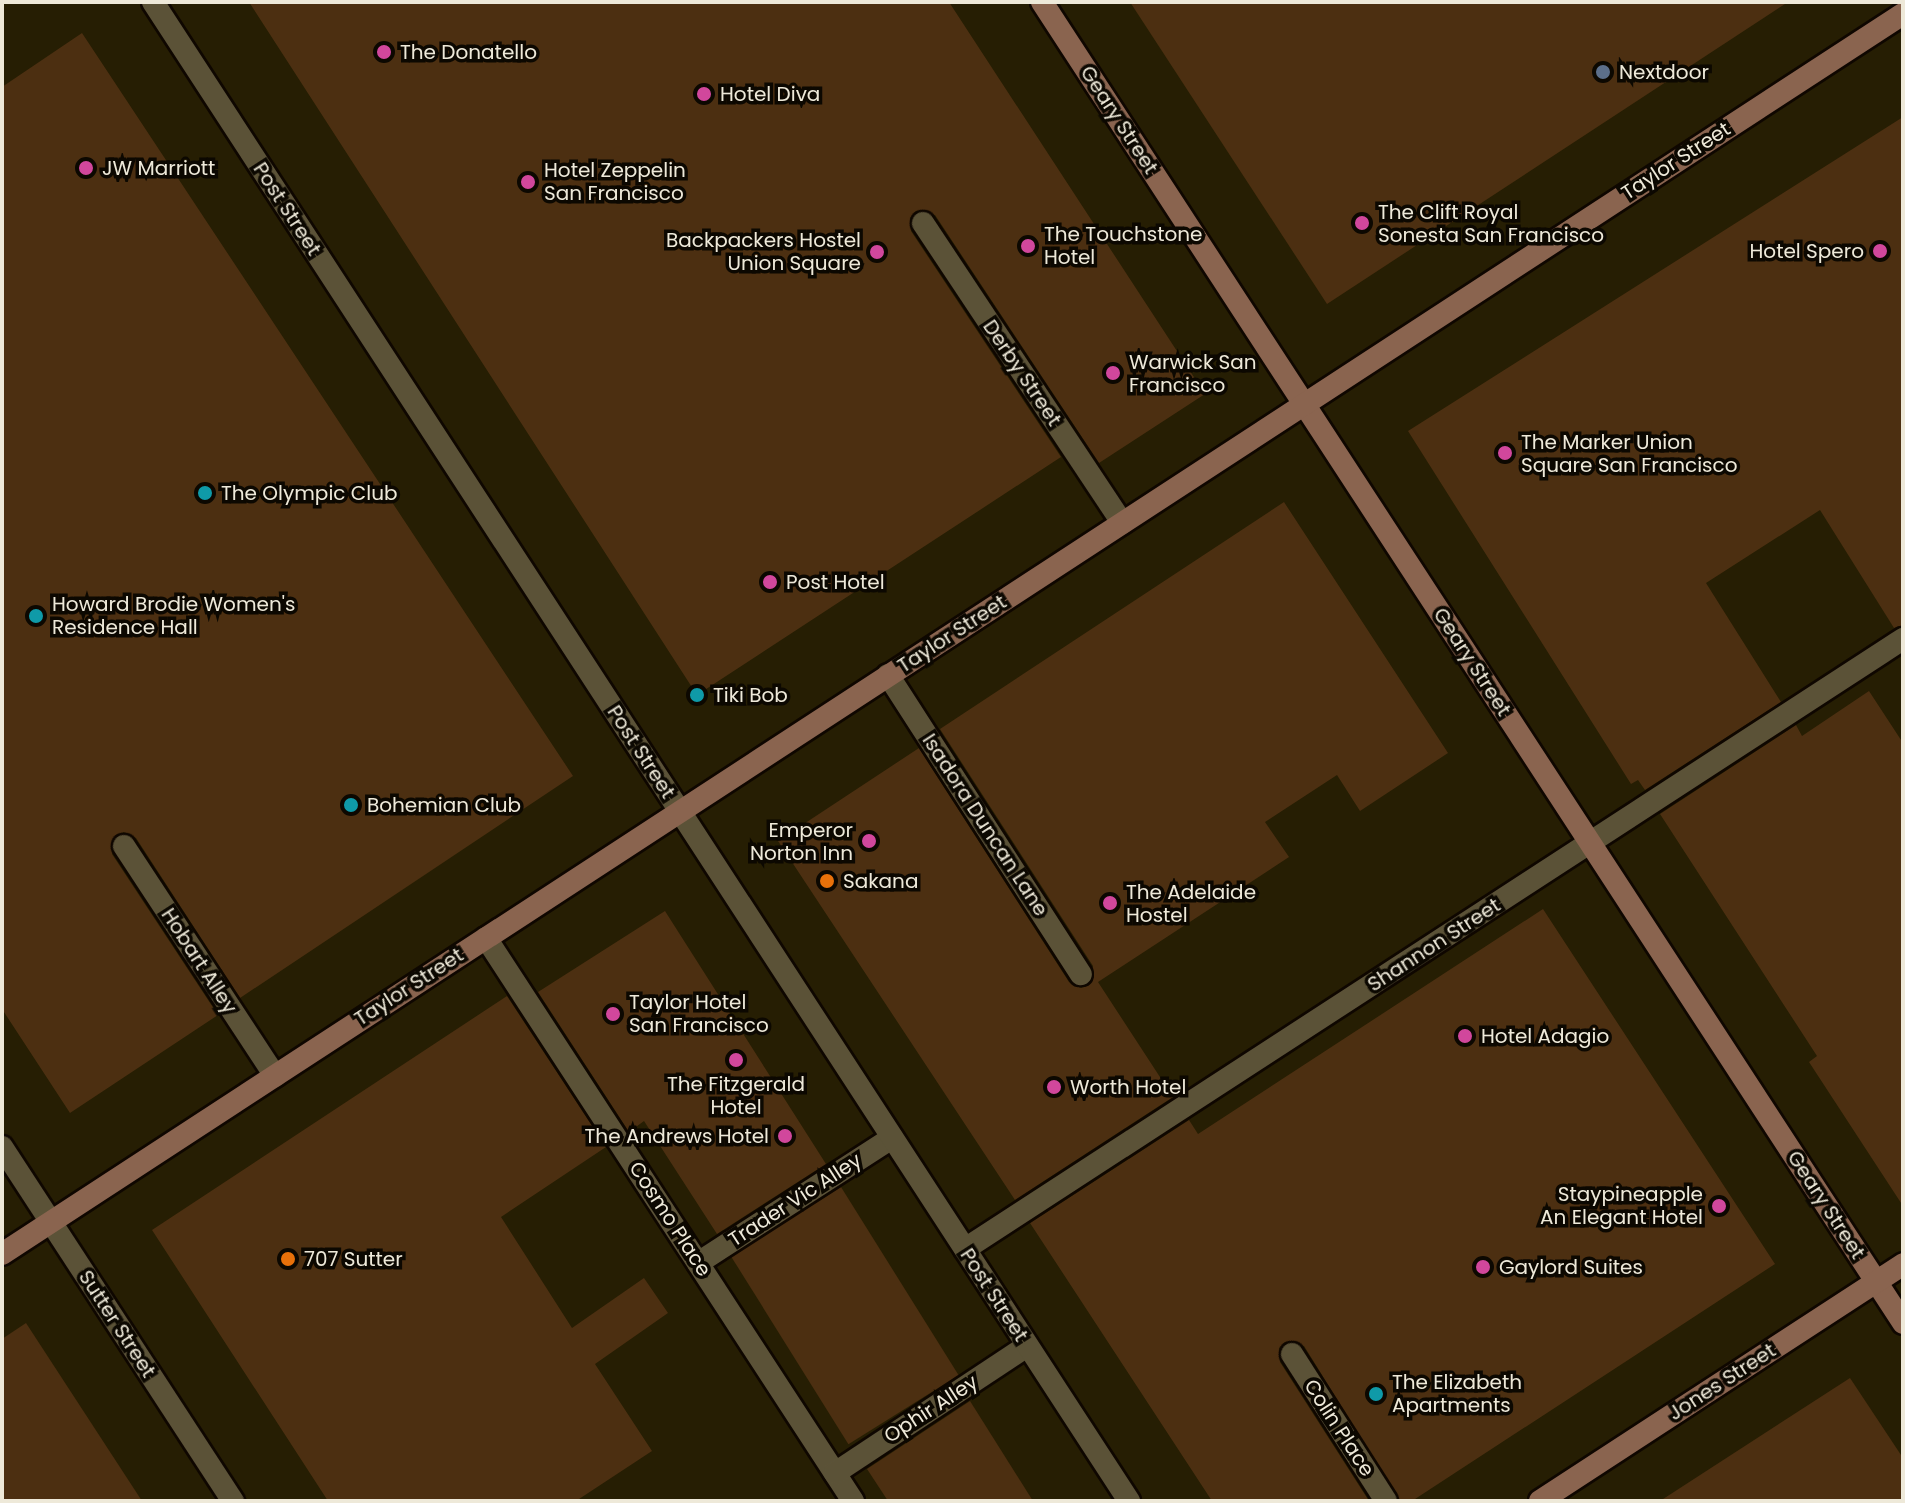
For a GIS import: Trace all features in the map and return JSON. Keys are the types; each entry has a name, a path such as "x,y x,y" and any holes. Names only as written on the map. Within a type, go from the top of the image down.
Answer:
{"main road":[{"name":"Geary Street","path":"1042,2 1903,1323"},
{"name":"Taylor Street","path":"2,1254 1903,14"},
{"name":"Jones Street","path":"1540,1501 1903,1264"}],"street":[{"name":"Post Street","path":"153,2 1129,1501"},
{"name":"Derby Street","path":"923,223 1122,523"},
{"name":"Shannon Street","path":"965,1249 1903,639"},
{"name":"Isadora Duncan Lane","path":"888,675 1081,974"},
{"name":"Hobart Alley","path":"124,846 275,1076"},
{"name":"Cosmo Place","path":"486,938 853,1501"},
{"name":"Trader Vic Alley","path":"698,1263 892,1138"},
{"name":"Sutter Street","path":"2,1147 233,1501"},
{"name":"Ophir Alley","path":"835,1473 1027,1346"},
{"name":"Colin Place","path":"1292,1354 1386,1501"}],"building":[{"path":"249,2 949,2 1205,394 1099,463 935,215 916,211 910,218 911,231 1061,457 697,695"},
{"name":"The Clift Royal Sonesta San Francisco","path":"1130,2 1788,2 1327,304"},
{"path":"82,33 573,776 240,998 136,838 124,832 116,835 112,854 218,1015 70,1113 2,1009 2,87"},
{"path":"1903,117 1903,625 1894,628 1820,510 1706,583 1781,702 1645,790 1638,780 1631,784 1408,431"},
{"path":"1284,502 1448,753 1360,811 1337,775 1265,822 1289,857 1098,982 1173,1097 1015,1200 778,841 919,748 1069,982 1081,988 1089,985 1093,966 940,729"},
{"path":"1869,691 1903,743 1903,1206 1809,1062 1817,1056 1660,814 1796,725 1802,736"},
{"path":"1543,909 1775,1264 1412,1501 1400,1501 1304,1346 1285,1342 1279,1348 1280,1362 1369,1501 1212,1501 1030,1223 1189,1120 1198,1134"},
{"path":"665,911 826,1164 717,1234 644,1121 629,1132 538,992"},
{"path":"507,996 606,1147 501,1217 572,1328 644,1278 668,1313 595,1364 652,1451 576,1501 328,1501 152,1230"},
{"path":"841,1187 959,1375 848,1444 731,1256"},
{"path":"26,1323 142,1501 2,1501 2,1339"},
{"path":"1850,1378 1903,1458 1903,1501 1660,1501"},
{"path":"970,1401 1033,1501 888,1501 867,1469"}],"place":[{"name":"The Donatello","path":"384,52"},
{"name":"Nextdoor","path":"1603,72"},
{"name":"Hotel Diva","path":"704,94"},
{"name":"JW Marriott","path":"86,168"},
{"name":"Hotel Zeppelin San Francisco","path":"528,182"},
{"name":"The Clift Royal Sonesta San Francisco","path":"1362,223"},
{"name":"The Touchstone Hotel","path":"1028,246"},
{"name":"Hotel Spero","path":"1880,251"},
{"name":"Backpackers Hostel Union Square","path":"877,252"},
{"name":"Warwick San Francisco","path":"1113,373"},
{"name":"The Marker Union Square San Francisco","path":"1505,453"},
{"name":"The Olympic Club","path":"205,493"},
{"name":"Post Hotel","path":"770,582"},
{"name":"Howard Brodie Women's Residence Hall","path":"36,616"},
{"name":"Tiki Bob","path":"697,695"},
{"name":"Bohemian Club","path":"351,805"},
{"name":"Emperor Norton Inn","path":"869,841"},
{"name":"Sakana","path":"827,881"},
{"name":"The Adelaide Hostel","path":"1110,903"},
{"name":"Taylor Hotel San Francisco","path":"613,1014"},
{"name":"Hotel Adagio","path":"1465,1036"},
{"name":"The Fitzgerald Hotel","path":"736,1060"},
{"name":"Worth Hotel","path":"1054,1087"},
{"name":"The Andrews Hotel","path":"785,1136"},
{"name":"Staypineapple An Elegant Hotel","path":"1719,1206"},
{"name":"707 Sutter","path":"288,1259"},
{"name":"Gaylord Suites","path":"1483,1267"},
{"name":"The Elizabeth Apartments","path":"1376,1394"}]}
